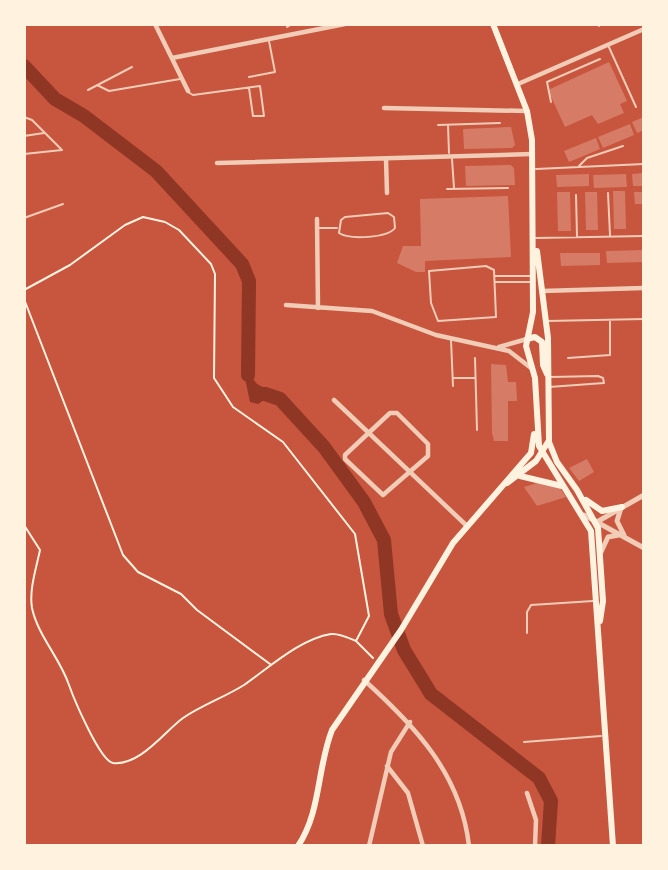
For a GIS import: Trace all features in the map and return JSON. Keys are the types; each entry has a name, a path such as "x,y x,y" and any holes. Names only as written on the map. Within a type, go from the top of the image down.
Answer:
{"main road":[{"path":"493,24 527,111 533,154 533,321 527,339 527,350 534,373 536,426 542,454 584,515 591,531 594,601 600,626"},
{"path":"535,238 545,321 549,436 557,462 577,489 596,523 601,554 603,601 600,626 613,845"},
{"path":"527,339 535,337 542,342 543,365 548,377"},
{"path":"298,845 313,812 326,746 364,680 393,643 453,543 531,453 536,426"},
{"path":"506,484 520,476 542,454 549,436"},
{"path":"520,476 563,486"},
{"path":"577,489 598,510 610,511 622,507"}],"street":[{"path":"155,24 188,91"},
{"path":"172,58 345,24"},
{"path":"518,84 643,29"},
{"path":"384,108 527,111"},
{"path":"217,163 533,154"},
{"path":"386,159 387,193"},
{"path":"317,219 318,308"},
{"path":"542,291 643,288"},
{"path":"286,305 372,312 451,339 495,347 516,355 534,373"},
{"path":"495,347 527,339"},
{"path":"334,400 467,526"},
{"path":"390,413 397,413 428,444 428,456 410,472 381,494 345,459 347,452 368,431 390,413"},
{"path":"591,531 596,523 643,495"},
{"path":"622,507 617,522 626,537"},
{"path":"584,515 643,548"},
{"path":"601,554 608,537 626,537"},
{"path":"364,680 410,722 428,745 457,796 469,845"},
{"path":"369,845 387,766 396,741 410,722"},
{"path":"387,766 408,793 423,845"},
{"path":"527,793 536,820 535,845"}],"lane":[{"path":"287,27 292,24"},
{"path":"249,77 275,72 269,40"},
{"path":"608,44 636,107"},
{"path":"551,102 545,85 600,60"},
{"path":"569,61 573,71"},
{"path":"88,90 132,67"},
{"path":"97,85 109,91 182,79"},
{"path":"188,91 193,95 260,86 264,116 253,116 249,88"},
{"path":"24,117 61,147 60,152 24,155"},
{"path":"438,125 499,123"},
{"path":"448,125 454,189"},
{"path":"24,136 47,133"},
{"path":"579,167 587,158 623,146"},
{"path":"533,169 643,164"},
{"path":"447,189 508,188"},
{"path":"608,193 610,236"},
{"path":"576,195 578,237"},
{"path":"24,218 63,204"},
{"path":"388,214 394,217 395,228 389,233 345,237 339,233 338,228 345,217 388,214"},
{"path":"317,228 338,228"},
{"path":"535,238 643,236"},
{"path":"486,266 494,270 494,282 494,320 438,321 431,303 429,271 486,266"},
{"path":"494,276 532,279"},
{"path":"494,282 532,279"},
{"path":"545,321 643,319"},
{"path":"568,358 610,355 610,320"},
{"path":"451,339 453,386"},
{"path":"475,358 477,430"},
{"path":"548,377 598,376 603,378 604,383 548,387"},
{"path":"453,378 475,378"},
{"path":"527,633 527,612 531,605 594,601"},
{"path":"524,742 606,736"}],"path":[{"path":"24,290 70,265 125,225 143,217 164,222 179,230 211,264 215,274 212,355 214,378 219,387 240,413 282,442 355,534 369,616 356,641"},
{"path":"24,299 123,555 138,572 181,594 197,610 271,665"},
{"path":"24,525 40,550 32,588 32,607 37,624 59,661 73,698 106,760 125,761 149,749 184,718 326,635 335,633 356,641 377,662"}],"shaded area":[{"path":"247,359 257,384 275,393 280,399 270,396 258,404 250,402 242,364"}],"building":[{"path":"609,62 627,101 620,104 624,113 598,124 592,115 565,127 548,90"},
{"path":"644,117 644,130 637,133 632,122"},
{"path":"630,124 634,135 603,148 598,137"},
{"path":"511,127 515,145 512,148 464,149 463,129"},
{"path":"596,138 600,149 569,162 564,151"},
{"path":"511,165 514,168 515,185 466,186 465,166"},
{"path":"644,173 644,186 633,186 632,174"},
{"path":"589,174 589,186 557,187 556,175"},
{"path":"626,174 627,187 594,188 593,175"},
{"path":"613,191 625,191 626,229 614,229"},
{"path":"557,192 570,192 571,231 558,231"},
{"path":"585,192 597,192 598,230 586,230"},
{"path":"634,192 644,192 644,204 635,204"},
{"path":"508,196 511,257 425,261 425,272 416,272 397,263 403,246 421,246 420,199"},
{"path":"644,250 644,262 607,263 606,251"},
{"path":"560,253 600,253 600,265 561,266"},
{"path":"491,364 506,365 508,382 516,382 517,401 508,401 508,441 494,441 492,433"},
{"path":"587,459 594,472 579,481 569,468"},
{"path":"537,483 560,488 566,497 537,506 524,487"}],"waterway":[{"path":"24,66 55,99 84,116 156,171 242,264 249,281 248,375"},
{"path":"265,394 280,399 324,447 364,502 384,540 391,614 404,650 431,694 539,778 551,801 548,846"}]}
